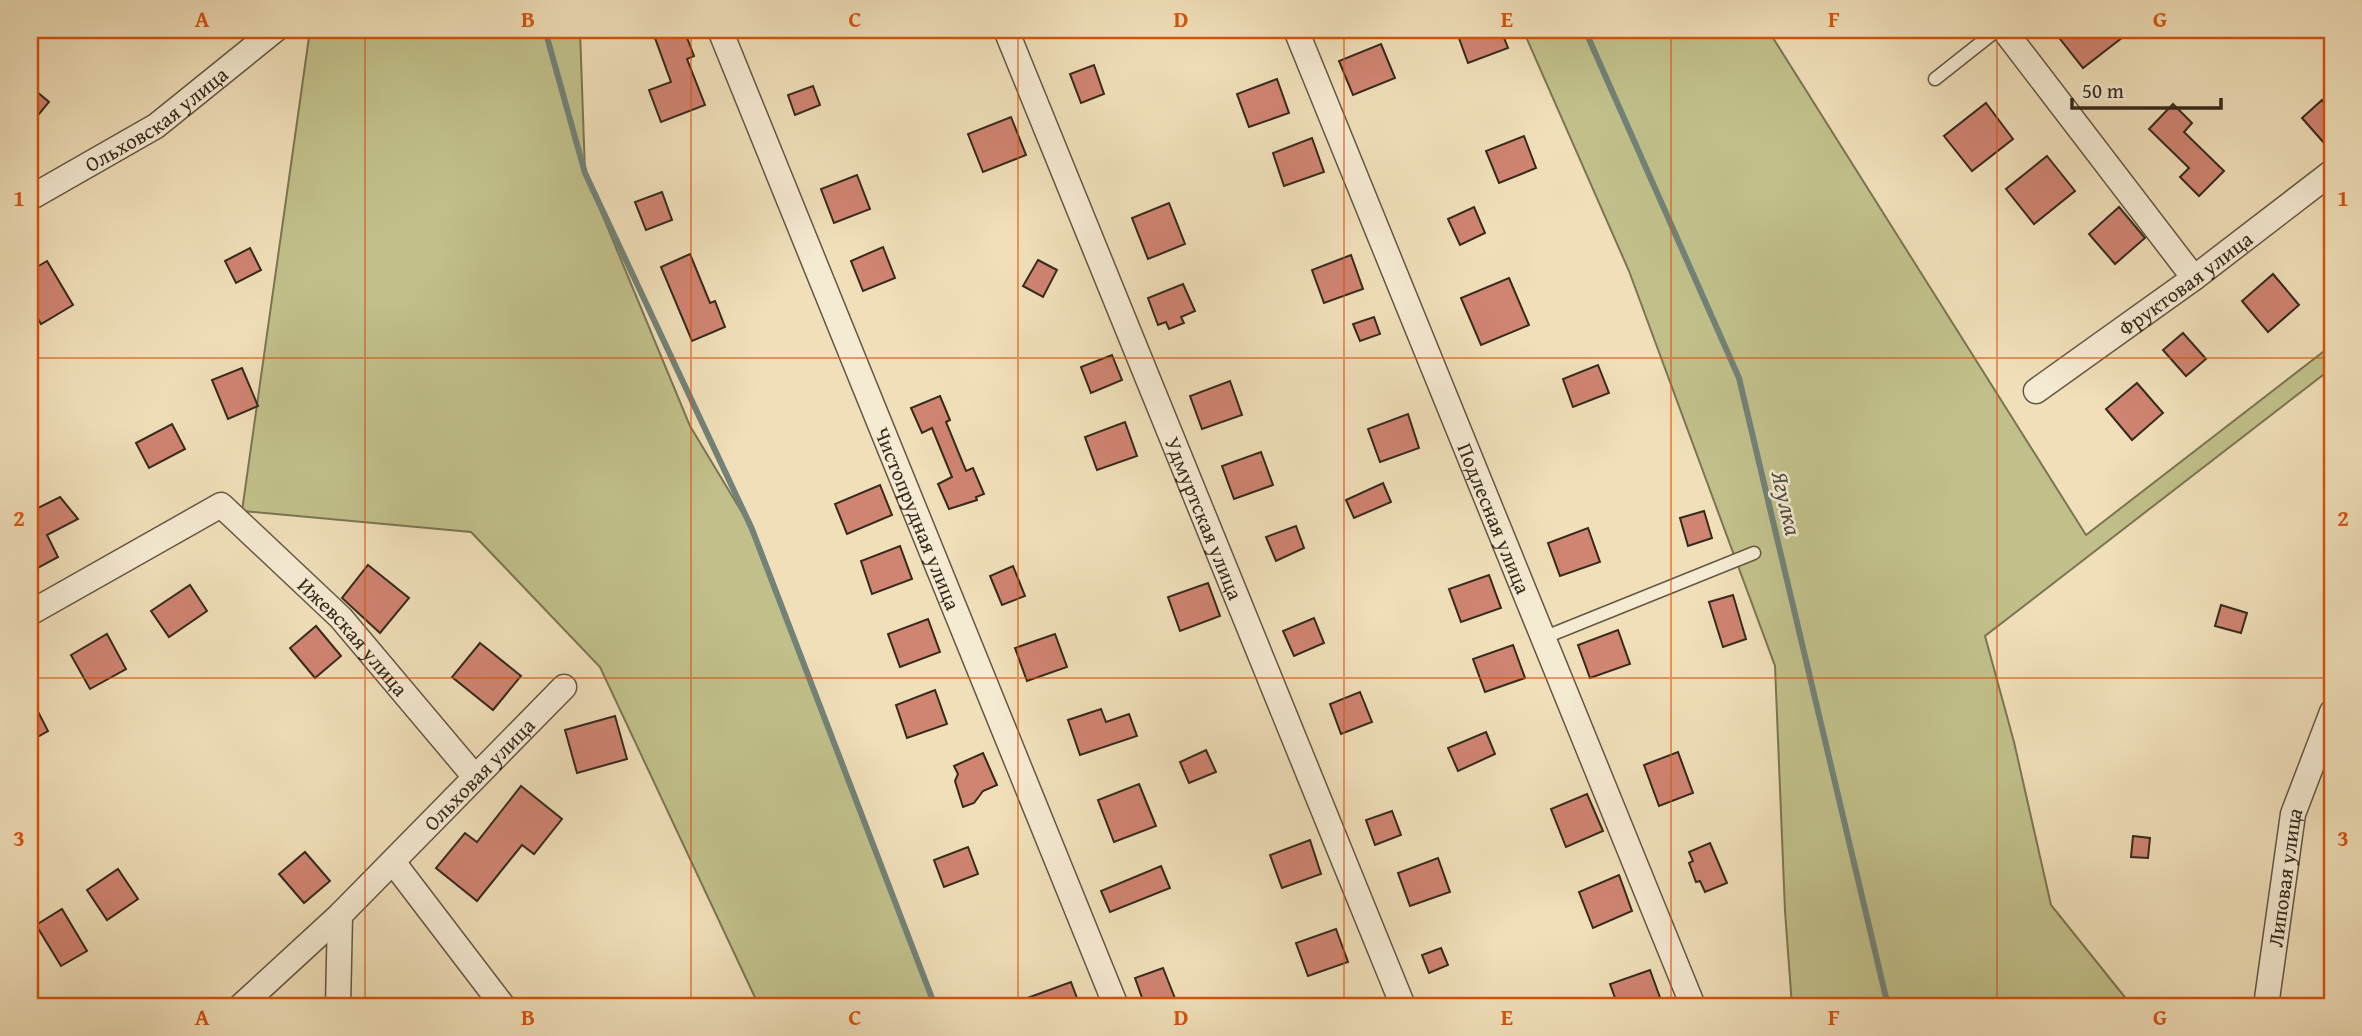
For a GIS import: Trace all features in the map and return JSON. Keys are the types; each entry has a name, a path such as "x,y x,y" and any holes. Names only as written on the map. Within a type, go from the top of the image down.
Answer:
{"street":[{"name":"Ольховская улица","path":"30,198 156,126 275,30"},
{"name":"Чистопрудная улица","path":"720,30 1116,1006"},
{"name":"Удмуртская улица","path":"1006,30 1403,1006"},
{"name":"Подлесная улица","path":"1296,30 1693,1006"},
{"path":"2004,30 2194,278"},
{"name":"Фруктовая улица","path":"2036,391 2194,278 2332,172"},
{"name":"Ижевская улица","path":"30,614 221,505 341,618 475,777"},
{"name":"Ольховая улица","path":"242,1006 340,915 564,687"},
{"name":"Липовая улица","path":"2266,1006 2294,814 2332,712"},
{"path":"393,862 503,1006"},
{"path":"338,1006 340,915"}],"lane":[{"path":"1935,79 1997,30"},
{"path":"1543,638 1754,553"}],"shaded area":[{"path":"310,30 580,30 585,173 690,426 752,529 935,1006 759,1006 600,667 471,532 242,511"},
{"path":"1523,30 1768,30 2086,535 2332,345 2332,368 1985,636 2014,742 2051,905 2132,1006 1792,1006 1785,911 1775,666 1629,271"}],"building":[{"path":"684,30 694,56 687,59 705,105 661,122 649,90 671,82 655,38"},
{"path":"1456,30 1501,30 1508,48 1468,63"},
{"path":"2053,30 2132,30 2083,68"},
{"path":"1381,44 1395,78 1353,95 1339,61"},
{"path":"1094,65 1104,94 1081,103 1070,74"},
{"path":"1277,79 1289,113 1249,127 1237,94"},
{"path":"30,86 49,102 30,125"},
{"path":"813,86 820,105 795,115 788,95"},
{"path":"2322,100 2332,112 2332,152 2302,118"},
{"path":"1986,103 2013,139 1972,171 1944,136"},
{"path":"2173,104 2192,123 2184,132 2224,171 2199,196 2180,177 2189,168 2149,129"},
{"path":"1011,117 1026,155 983,172 968,134"},
{"path":"1524,136 1536,168 1499,183 1486,151"},
{"path":"1312,138 1324,172 1284,186 1273,153"},
{"path":"2047,156 2075,191 2034,224 2006,189"},
{"path":"857,175 870,209 834,223 821,189"},
{"path":"662,192 672,220 646,230 635,202"},
{"path":"1169,203 1185,244 1148,259 1132,218"},
{"path":"1474,207 1485,233 1460,245 1448,219"},
{"path":"2119,207 2145,238 2115,264 2089,234"},
{"path":"883,247 895,278 863,291 851,261"},
{"path":"250,248 261,270 236,283 225,261"},
{"path":"690,254 710,303 715,301 725,327 692,341 661,267"},
{"path":"1351,255 1363,289 1324,303 1312,270"},
{"path":"1038,260 1057,270 1043,297 1023,286"},
{"path":"47,261 73,305 41,324 30,305 30,271"},
{"path":"2273,274 2299,305 2268,332 2242,301"},
{"path":"1509,278 1529,325 1481,345 1461,298"},
{"path":"1183,284 1195,311 1181,317 1184,323 1169,329 1166,322 1158,325 1148,298"},
{"path":"1374,317 1380,334 1360,341 1353,324"},
{"path":"2183,333 2206,359 2186,376 2163,350"},
{"path":"1112,355 1122,380 1091,393 1081,367"},
{"path":"1598,365 1609,393 1573,407 1563,379"},
{"path":"242,368 258,406 228,419 212,380"},
{"path":"1230,381 1242,415 1202,429 1190,396"},
{"path":"2137,383 2163,413 2132,440 2106,409"},
{"path":"940,396 950,420 946,422 966,471 973,468 984,494 976,497 977,500 949,509 938,484 952,477 932,428 922,433 911,408"},
{"path":"1408,414 1419,448 1380,462 1368,429"},
{"path":"1125,422 1137,456 1097,470 1085,437"},
{"path":"172,424 185,449 149,468 136,443"},
{"path":"1261,452 1273,485 1234,499 1222,466"},
{"path":"1383,483 1391,502 1354,518 1346,500"},
{"path":"880,485 892,515 847,534 835,504"},
{"path":"60,497 78,519 47,535 58,557 36,569 30,557 30,501 34,510"},
{"path":"1704,511 1712,538 1688,546 1680,518"},
{"path":"1296,526 1304,548 1276,561 1266,537"},
{"path":"1588,528 1600,562 1560,576 1548,543"},
{"path":"900,546 912,579 872,594 861,561"},
{"path":"368,565 409,598 380,633 342,598"},
{"path":"1013,566 1025,596 1002,605 990,576"},
{"path":"1489,575 1501,608 1461,622 1449,589"},
{"path":"1208,583 1220,616 1180,631 1168,597"},
{"path":"190,585 207,611 169,637 151,611"},
{"path":"1733,595 1746,639 1723,647 1709,602"},
{"path":"2221,605 2247,613 2241,633 2215,626"},
{"path":"1314,618 1324,643 1294,656 1283,631"},
{"path":"928,619 940,652 900,667 888,634"},
{"path":"316,626 341,656 315,678 290,648"},
{"path":"1618,630 1630,664 1590,678 1578,645"},
{"path":"107,634 126,669 90,689 71,655"},
{"path":"1055,634 1067,667 1027,681 1015,648"},
{"path":"480,643 521,676 493,710 452,677"},
{"path":"1513,645 1525,678 1485,692 1473,659"},
{"path":"935,690 947,724 907,738 896,705"},
{"path":"1360,692 1372,722 1341,734 1330,704"},
{"path":"30,696 48,731 30,741"},
{"path":"1101,709 1106,722 1129,714 1137,736 1080,755 1068,720"},
{"path":"615,716 627,759 577,773 565,730"},
{"path":"1486,732 1495,754 1458,771 1448,748"},
{"path":"1206,750 1216,772 1189,783 1180,762"},
{"path":"1678,752 1693,793 1659,806 1644,765"},
{"path":"983,753 997,785 983,791 974,803 963,807 955,781 958,774 954,766"},
{"path":"1139,784 1156,826 1114,842 1098,800"},
{"path":"521,786 562,819 534,854 522,845 477,901 436,868 465,833 477,842"},
{"path":"1587,794 1603,831 1566,847 1551,809"},
{"path":"1392,811 1401,835 1375,845 1366,820"},
{"path":"2133,836 2150,838 2148,858 2131,857"},
{"path":"1310,840 1321,874 1282,888 1270,855"},
{"path":"1710,843 1727,883 1705,892 1700,881 1696,882 1689,863 1693,861 1689,852"},
{"path":"968,847 978,874 944,887 934,860"},
{"path":"305,852 330,881 304,903 279,874"},
{"path":"1438,858 1450,892 1410,906 1398,873"},
{"path":"1161,866 1170,888 1110,912 1101,891"},
{"path":"118,869 138,899 107,920 87,890"},
{"path":"1619,875 1632,911 1593,928 1579,892"},
{"path":"62,909 87,951 61,966 36,925"},
{"path":"1336,929 1348,962 1308,976 1296,943"},
{"path":"1441,948 1448,965 1429,973 1422,955"},
{"path":"1163,968 1178,1006 1145,1006 1135,978"},
{"path":"1650,970 1662,1003 1652,1006 1618,1006 1610,984"},
{"path":"1071,982 1080,1006 1011,1006 1011,1004"}],"waterway":[{"path":"545,30 585,173 752,529 935,1006"},
{"name":"Ягулка","path":"1585,30 1739,378 1888,1006"}]}
